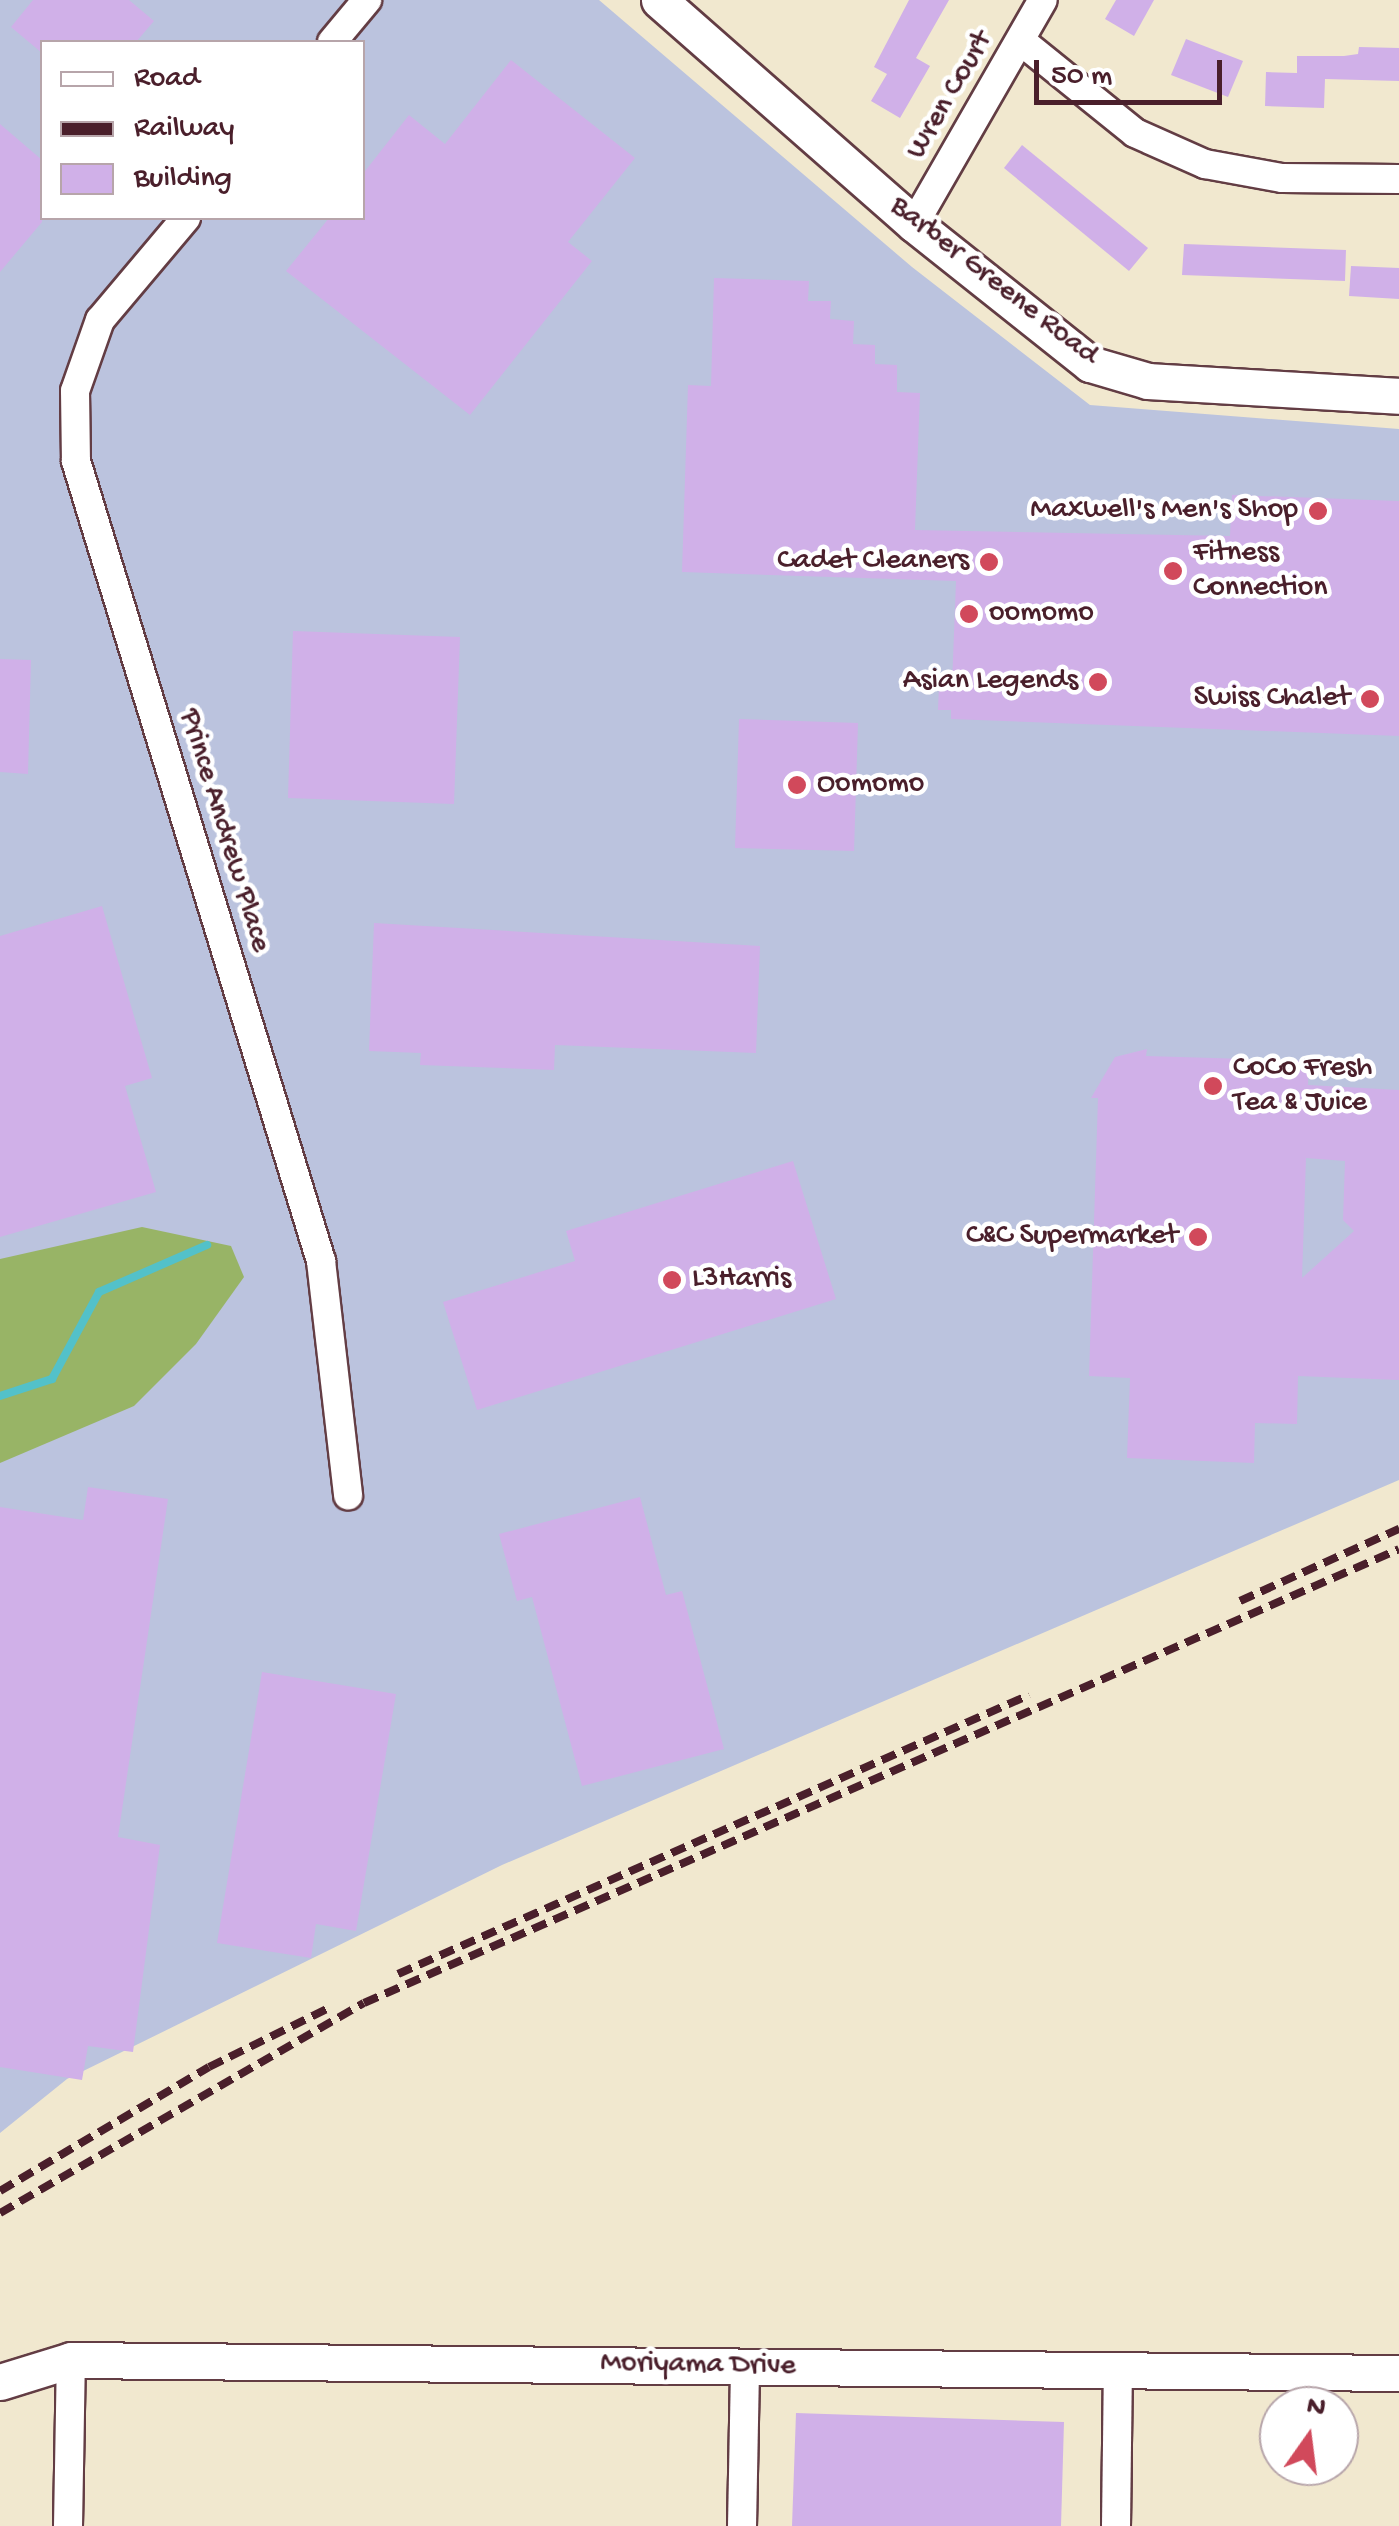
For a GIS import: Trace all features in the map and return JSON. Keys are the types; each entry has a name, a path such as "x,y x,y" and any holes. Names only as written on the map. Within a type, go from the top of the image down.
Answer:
{"street":[{"path":"334,40 367,0"},
{"name":"Wren Court","path":"914,224 1043,0"},
{"name":"Barber Greene Road","path":"665,2 914,224 1090,364 1148,381 1399,396"},
{"path":"1022,40 1135,133 1204,164 1282,178 1394,171"},
{"name":"Prince Andrew Place","path":"184,220 100,320 75,391 76,460 321,1260 348,1495"},
{"path":"68,2526 71,2360"},
{"name":"Moriyama Drive","path":"0,2382 71,2360 1399,2372"},
{"path":"742,2526 745,2366"},
{"path":"1116,2526 1118,2370"}],"shaded area":[{"path":"0,0 599,0 912,267 1090,405 1399,429 1399,1480 502,1865 67,2079 0,2133"}],"green space":[{"path":"142,1227 231,1246 244,1277 196,1344 134,1406 0,1463 0,1259"}],"building":[{"path":"33,0 129,0 154,21 138,40 40,40 40,51 11,27"},
{"path":"909,0 949,0 916,58 930,66 900,118 871,101 887,74 874,67"},
{"path":"1116,0 1154,0 1134,36 1105,19"},
{"path":"1186,39 1243,61 1228,97 1171,75"},
{"path":"1359,47 1399,48 1399,81 1325,79 1324,108 1265,106 1266,72 1297,73 1297,56 1358,54"},
{"path":"511,60 635,158 568,242 592,261 470,415 286,271 327,220 365,220 365,171 409,115 445,144"},
{"path":"0,124 40,158 42,222 0,272"},
{"path":"1022,145 1148,248 1129,271 1004,168"},
{"path":"1184,244 1346,250 1345,281 1182,275"},
{"path":"1351,266 1399,268 1399,299 1349,296"},
{"path":"714,278 809,281 808,301 831,301 830,319 854,321 853,344 875,345 875,364 897,365 897,392 920,393 915,530 1230,536 1232,495 1399,501 1399,736 951,719 951,710 938,710 939,685 952,685 956,581 682,572 688,385 711,386"},
{"path":"293,631 460,637 454,804 288,798"},
{"path":"0,659 31,660 28,774 0,772"},
{"name":"Oomomo","path":"739,719 858,723 854,851 735,848"},
{"path":"102,906 152,1078 125,1086 156,1192 0,1237 0,936"},
{"path":"374,923 760,946 756,1053 555,1045 554,1070 420,1065 421,1053 369,1051"},
{"name":"C&C Supermarket","path":"1147,1049 1146,1056 1309,1061 1308,1085 1399,1090 1399,1380 1298,1376 1297,1424 1255,1423 1254,1463 1127,1458 1130,1378 1089,1376 1098,1098 1091,1098 1115,1057","holes":["1306,1158 1345,1161 1343,1220 1354,1231 1302,1278"]},
{"name":"L3Harris","path":"793,1161 836,1299 477,1410 443,1302 575,1261 566,1231"},
{"path":"88,1487 168,1499 118,1837 160,1845 133,2052 88,2046 82,2080 0,2067 0,1507 83,1520"},
{"path":"640,1497 666,1595 682,1591 724,1749 582,1786 532,1597 517,1601 499,1534"},
{"path":"262,1672 396,1694 356,1931 316,1924 311,1958 217,1943"},
{"path":"796,2413 1064,2422 1061,2526 792,2526"}],"waterway":[{"path":"0,1396 52,1379 99,1292 207,1245"}],"railway":[{"path":"1240,1601 1399,1529"},
{"path":"0,2213 364,2003 1399,1549"},
{"path":"398,1974 1029,1695"},
{"path":"0,2191 209,2067 331,2007"}],"place":[{"name":"Maxwell's Men's Shop","path":"1318,511"},
{"name":"Cadet Cleaners","path":"989,562"},
{"name":"Fitness Connection","path":"1173,571"},
{"name":"oomomo","path":"969,614"},
{"name":"Asian Legends","path":"1098,682"},
{"name":"Swiss Chalet","path":"1370,699"},
{"name":"Oomomo","path":"797,785"},
{"name":"CoCo Fresh Tea & Juice","path":"1213,1086"},
{"name":"C&C Supermarket","path":"1198,1237"},
{"name":"L3Harris","path":"672,1280"}]}
